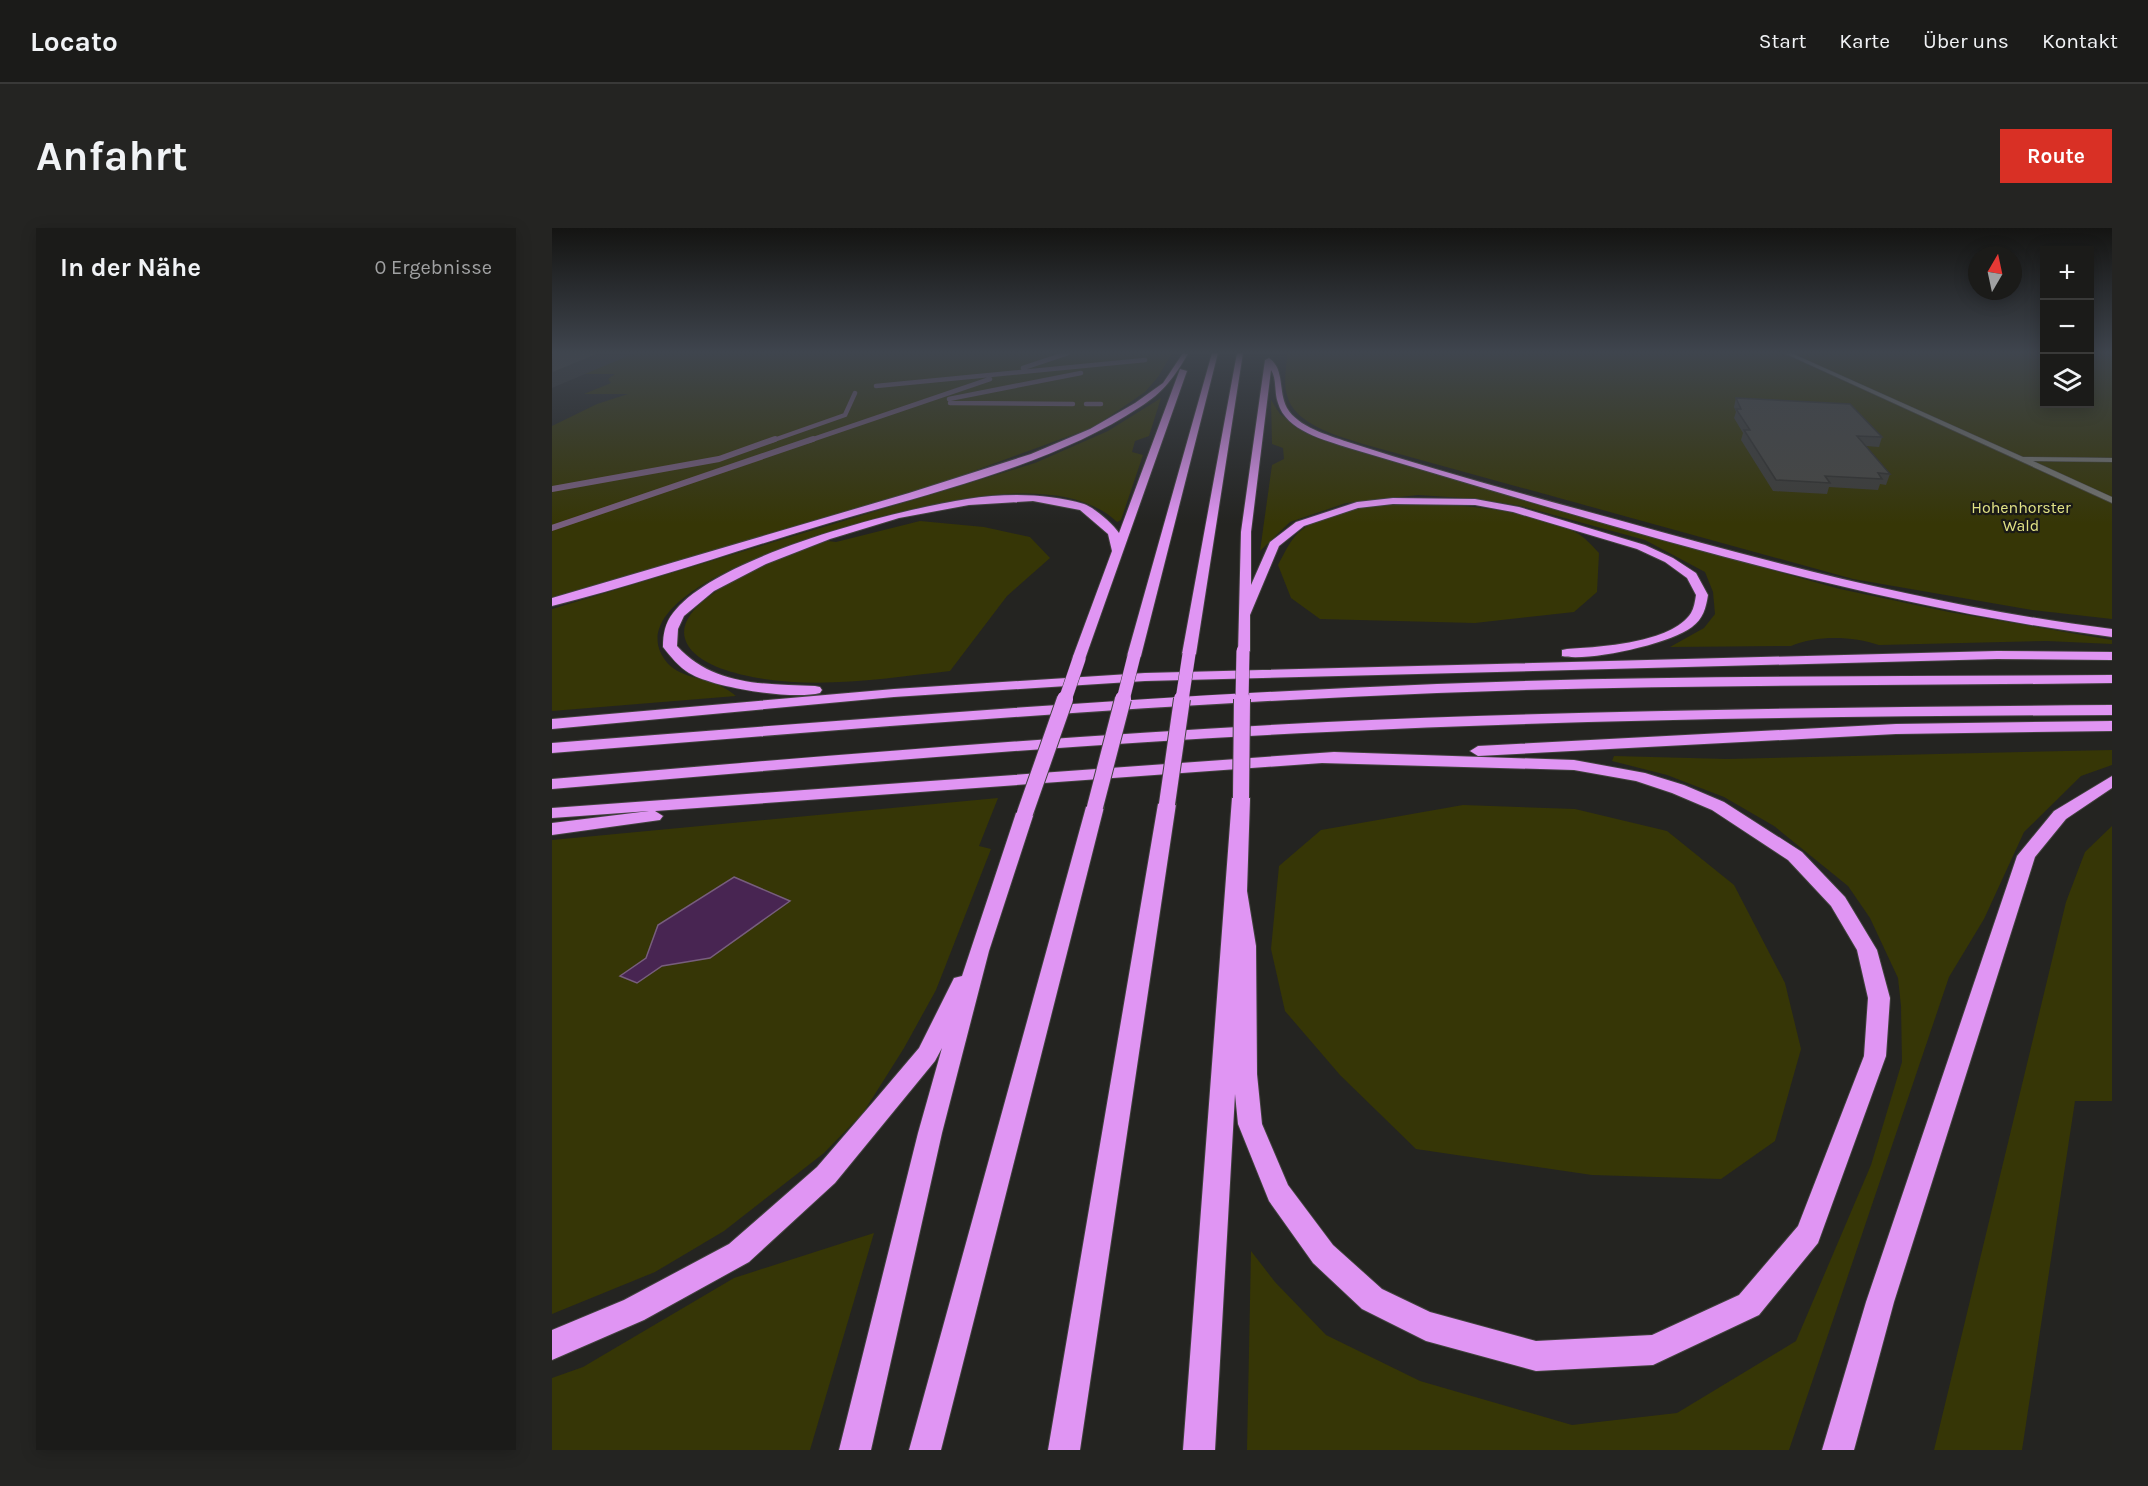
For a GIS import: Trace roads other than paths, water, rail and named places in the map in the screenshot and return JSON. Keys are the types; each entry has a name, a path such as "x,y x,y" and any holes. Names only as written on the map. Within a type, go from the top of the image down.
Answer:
{"highway":[{"path":"552,602 913,495 1034,456 1093,431 1129,410"},
{"path":"855,1450 930,1133 980,951 1025,813 1117,550 1170,410"},
{"path":"925,1450 1200,410"},
{"path":"1064,1450 1189,654 1230,410"},
{"path":"1199,1450 1237,891 1246,532 1262,410"},
{"path":"1285,410 1286,413 1318,433 1353,446 1693,544 1851,585 1943,605 2112,633"},
{"path":"894,693 784,689 727,681 695,671 681,659 670,647 669,631 680,613 702,593 756,562 824,538 949,504 1009,498 1065,503 1082,508 1101,518 1113,532 1117,550"},
{"path":"1244,615 1274,544 1300,524 1357,505 1393,501 1442,500 1505,507 1595,533 1641,547 1669,560 1692,576 1702,595 1698,614 1678,631 1639,645 1590,652 1449,658 1376,669"},
{"path":"552,724 894,693 1145,676 1997,655 2112,656"},
{"path":"552,748 966,715 1379,693 1568,685 2112,679"},
{"path":"552,784 1016,746 1324,728 1570,717 1873,711 2112,710"},
{"path":"552,813 1323,758 1896,729 2112,726"},
{"path":"1237,891 1246,946 1245,1074 1250,1124 1278,1193 1323,1254 1372,1299 1426,1326 1536,1356 1653,1350 1749,1305 1808,1234 1875,1056 1879,998 1867,950 1839,902 1795,856 1718,806 1678,789 1639,777 1574,765 1323,758"},
{"path":"1838,1450 1880,1302 2026,856 2060,815 2112,781"},
{"path":"552,829 843,791"},
{"path":"552,1345 634,1310 739,1253 826,1175 927,1054 980,951"}],"street":[{"path":"1911,410 2112,500"},
{"path":"2016,458 2112,460"}],"waterway":[{"path":"771,441 845,415 847,410"},
{"path":"808,441 899,410"},
{"path":"552,489 719,459 775,439"},
{"path":"552,528 813,439"}],"park label":[{"name":"Hohenhorster Wald","path":"2021,516"}]}
